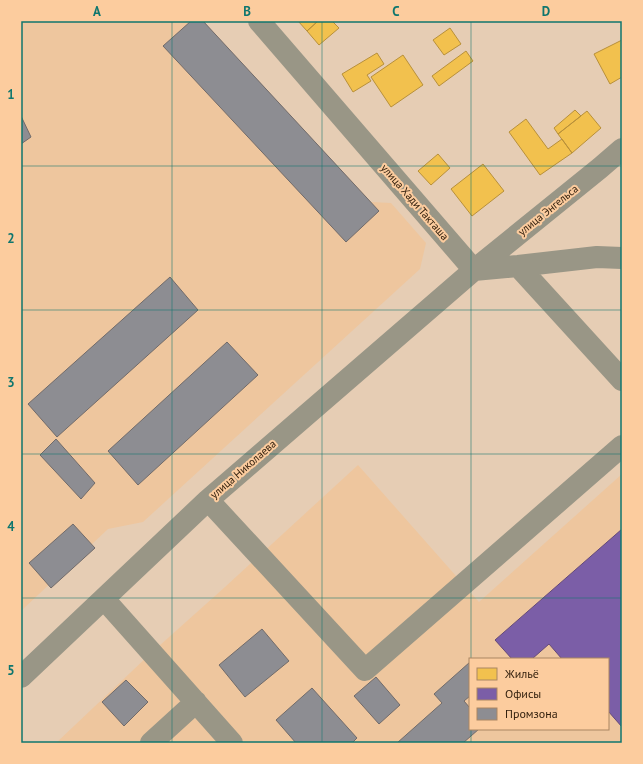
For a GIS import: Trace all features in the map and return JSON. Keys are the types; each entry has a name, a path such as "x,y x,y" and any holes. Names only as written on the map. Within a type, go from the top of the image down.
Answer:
{"street":[{"name":"улица Хади Такташа","path":"259,21 474,270"},
{"name":"улица Энгельса","path":"474,270 622,149"},
{"path":"474,270 597,257 622,258"},
{"path":"518,266 622,380"},
{"name":"улица Николаева","path":"21,677 208,500 474,270"},
{"path":"208,500 365,670 622,446"},
{"path":"104,599 232,743"},
{"path":"151,743 196,702"}],"shaded area":[{"path":"21,21 202,21 371,202 391,203 426,243 420,269 143,522 108,529 21,611"},
{"path":"358,465 479,602 622,474 622,743 56,743 149,655"}],"building: Жильё":[{"path":"298,21 318,21 307,31"},
{"path":"318,21 332,21 339,28 319,45 307,31"},
{"path":"450,28 461,44 444,55 433,40"},
{"path":"622,40 622,77 610,84 594,54"},
{"path":"466,51 473,61 439,86 432,76"},
{"path":"377,53 384,64 367,75 371,81 353,92 342,74"},
{"path":"403,55 423,85 391,107 371,77"},
{"path":"575,110 581,116 558,134 554,128"},
{"path":"587,111 601,128 572,153 558,134"},
{"path":"526,119 548,149 562,139 572,153 540,175 509,132"},
{"path":"438,154 450,168 431,185 418,171"},
{"path":"483,164 504,191 472,216 451,189"}],"building: Офисы":[{"path":"622,529 622,727 609,712 609,658 561,658 549,644 533,658 511,658 495,640"}],"building: Промзона":[{"path":"191,21 203,21 379,211 346,242 163,46"},
{"path":"21,116 31,137 21,144"},
{"path":"170,277 198,310 57,437 28,404"},
{"path":"227,342 258,375 138,485 108,451"},
{"path":"56,439 95,483 81,499 40,455"},
{"path":"73,524 95,548 51,588 29,563"},
{"path":"262,629 289,661 245,697 219,665"},
{"path":"469,663 469,697 464,701 469,707 469,730 478,730 463,743 397,743 442,703 434,694"},
{"path":"376,677 400,705 379,724 354,696"},
{"path":"126,680 148,702 124,726 102,702"},
{"path":"312,688 357,738 353,743 296,743 276,720"}]}
